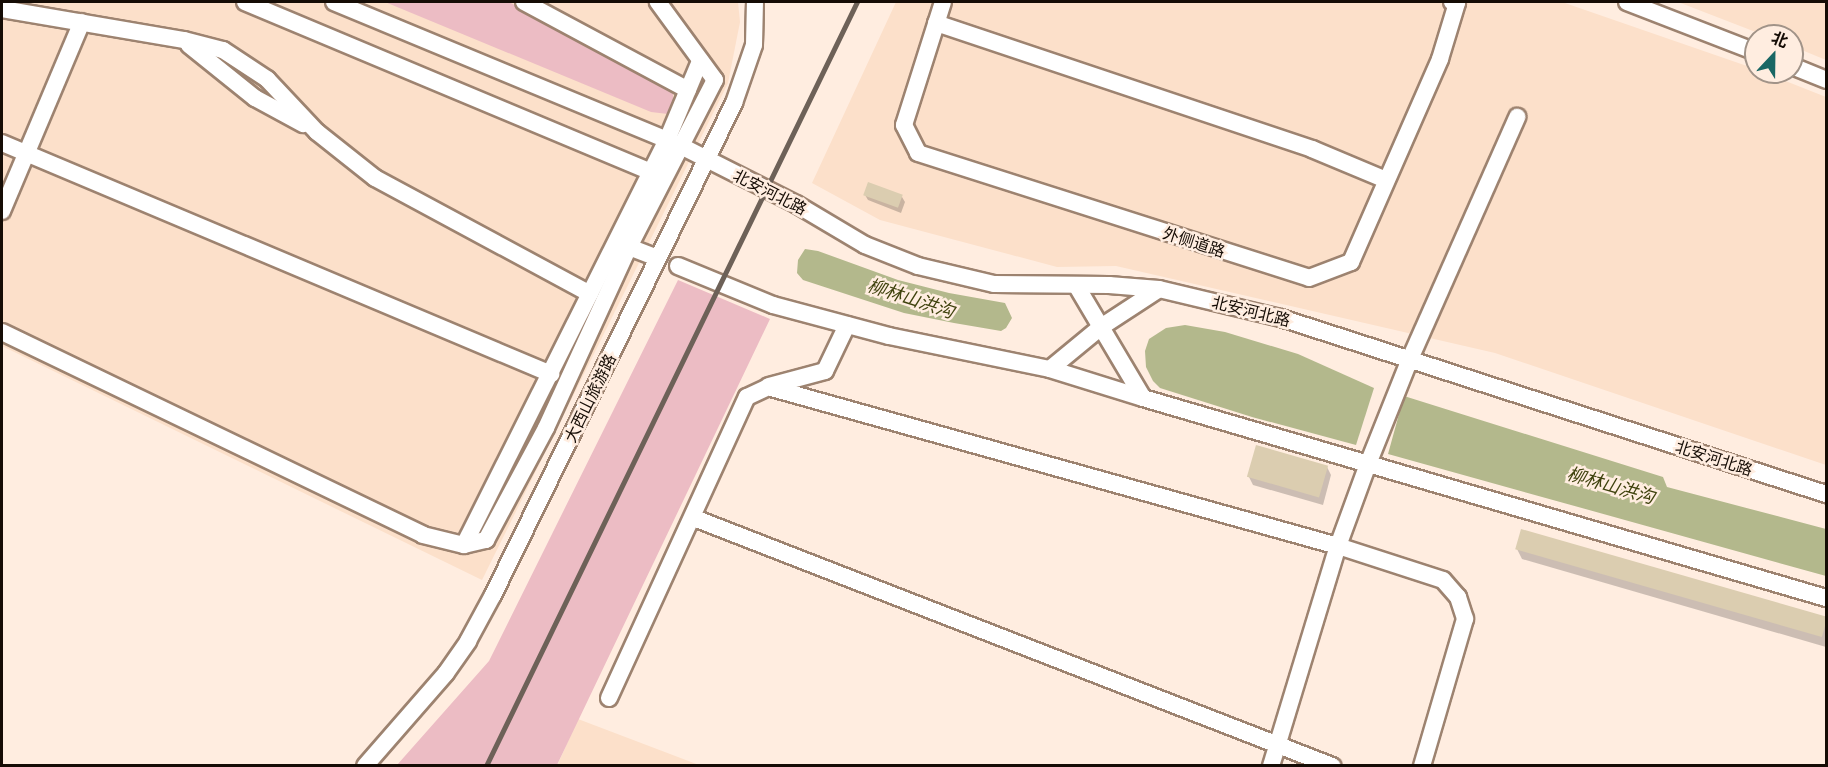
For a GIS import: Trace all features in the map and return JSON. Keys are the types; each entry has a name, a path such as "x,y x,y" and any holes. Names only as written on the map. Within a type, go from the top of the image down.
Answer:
{"street":[{"path":"245,2 649,171"},
{"name":"北安河北路","path":"334,2 674,143 796,204 865,245 918,266 994,284 1159,289 1281,318 1827,494"},
{"path":"524,2 688,90"},
{"path":"464,545 551,374 649,171 674,143 715,80 658,2"},
{"name":"大西山旅游路","path":"365,765 446,673 468,641 734,103 754,45 755,2"},
{"name":"外侧道路","path":"943,2 904,125 918,153 1309,278 1351,262 1440,59 1457,3 1452,2"},
{"path":"1627,2 1744,47"},
{"path":"2,9 184,40 255,98 317,132 375,178 590,294"},
{"path":"2,211 82,22"},
{"path":"936,23 1312,149 1386,180"},
{"path":"2,332 423,535 464,545 486,540 546,428 629,247 674,143 688,90 700,61"},
{"path":"1804,71 1827,80"},
{"path":"1270,765 1338,546 1368,464 1410,359 1517,117"},
{"path":"2,143 551,374"},
{"path":"629,247 652,256"},
{"path":"678,266 773,305 848,325 1050,369 1827,598"},
{"path":"1076,285 1143,398"},
{"path":"1050,369 1101,327 1159,289"},
{"path":"609,698 694,518 747,397 768,387 825,371 848,325"},
{"path":"768,387 1338,546 1443,580 1458,597 1465,619 1422,765"},
{"path":"694,518 1332,765"}],"shaded area":[{"path":"2,2 738,2 740,22 728,83 482,580 2,346"},
{"path":"385,2 509,2 669,88 673,94 673,111 668,114 651,112"},
{"path":"896,2 1562,2 1744,65 1744,84 1793,84 1826,97 1826,465 1495,353 1116,266 1057,267 880,220 812,183"},
{"path":"1678,2 1826,2 1826,60 1804,51 1804,24 1744,24 1744,28"},
{"path":"678,280 770,319 557,765 397,765 489,661"},
{"path":"578,719 699,765 557,766"}],"water":[{"name":"柳林山洪沟","path":"805,249 818,251 898,280 949,293 1005,303 1012,318 1006,328 1001,331 954,323 904,313 803,280 797,273 798,260"},
{"path":"1185,325 1225,332 1298,354 1374,388 1356,445 1252,417 1160,388 1153,381 1146,367 1145,351 1149,339 1166,328"},
{"name":"柳林山洪沟","path":"1404,396 1663,477 1667,487 1826,529 1826,576 1388,454"}],"building":[{"path":"868,182 903,195 898,208 863,195"},
{"path":"1256,445 1328,466 1319,497 1247,477"},
{"path":"1521,529 1826,616 1822,637 1515,549"}],"railway":[{"path":"486,766 857,2"}]}
